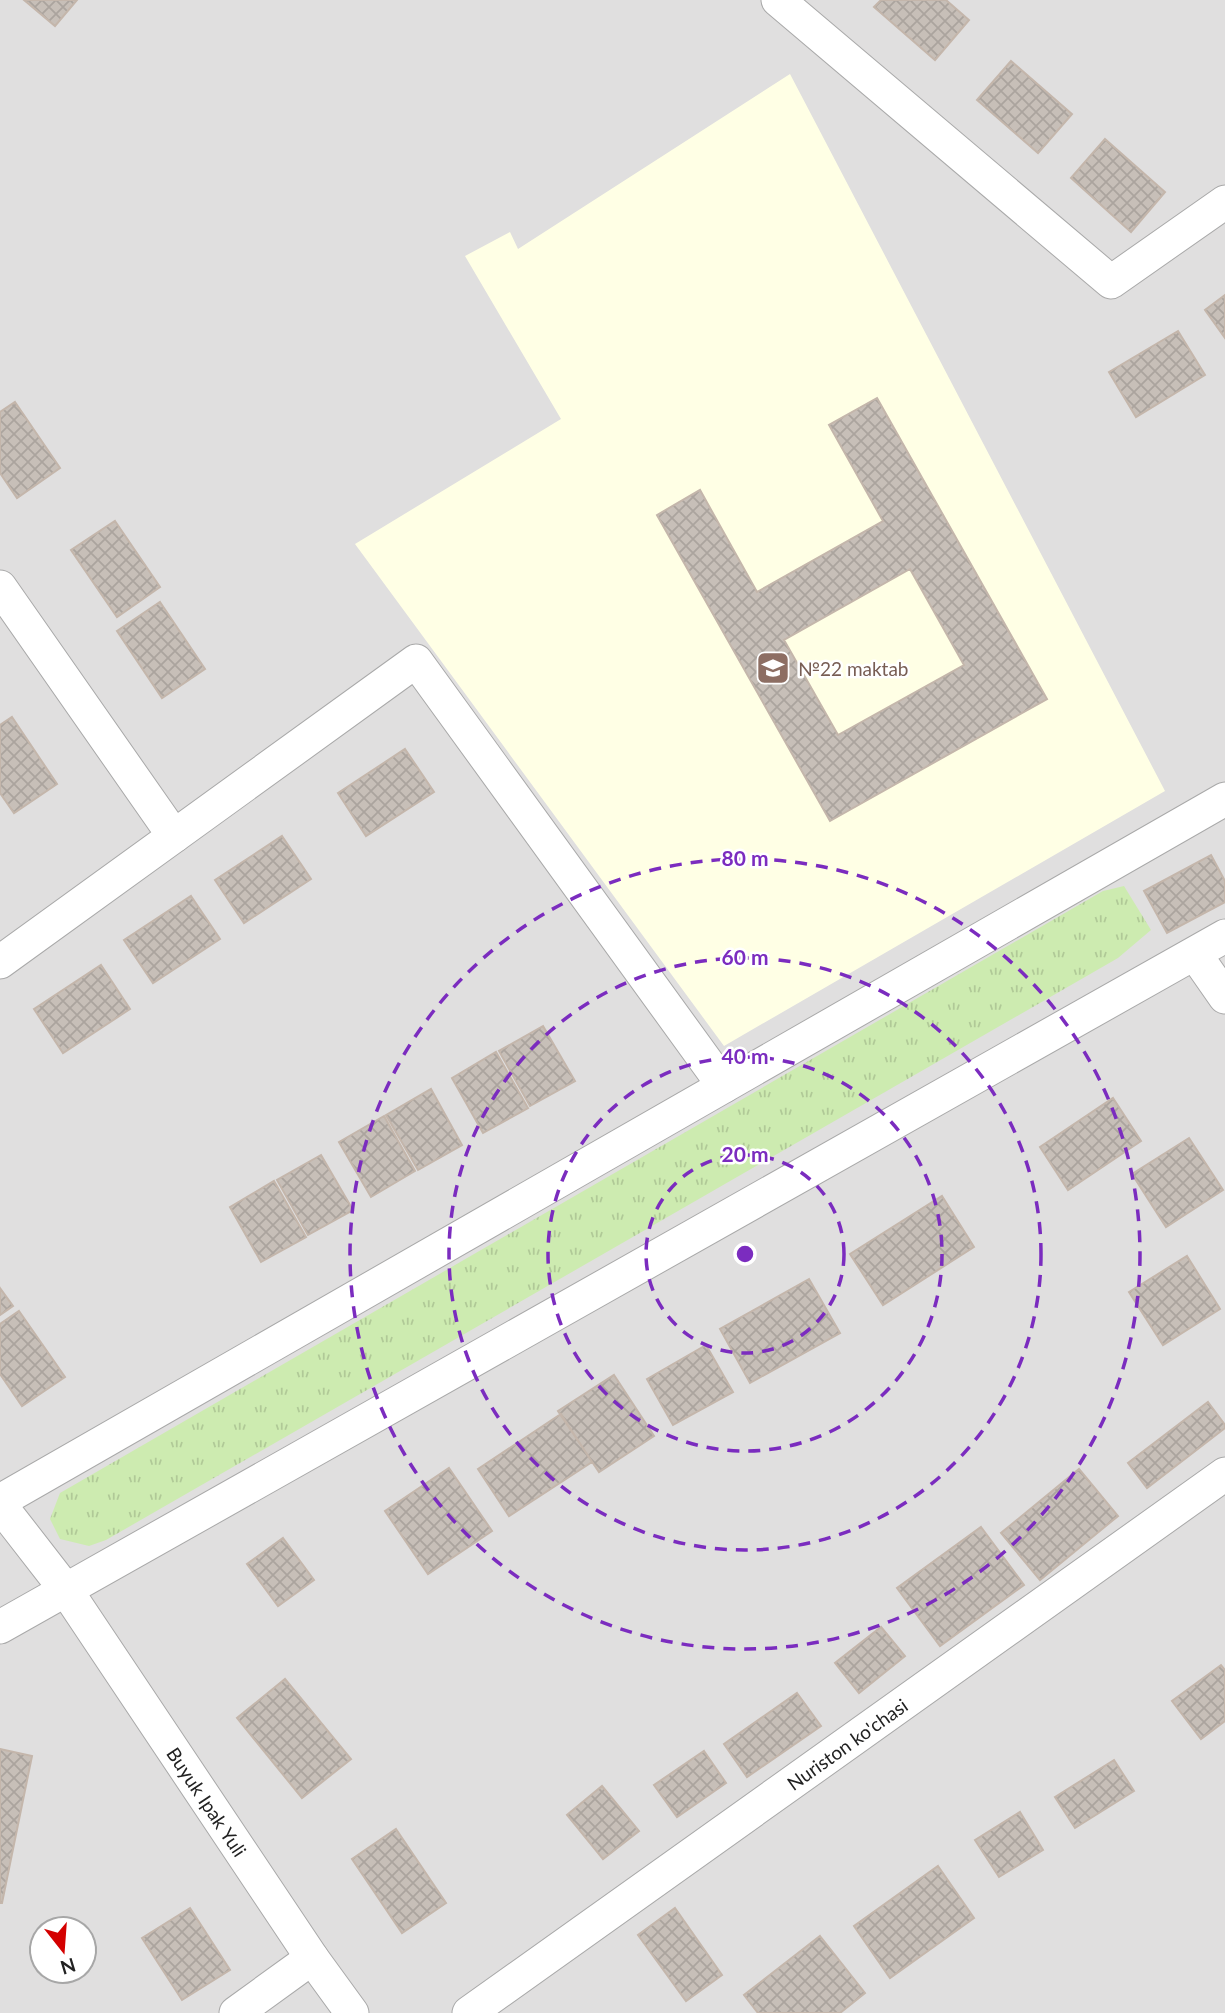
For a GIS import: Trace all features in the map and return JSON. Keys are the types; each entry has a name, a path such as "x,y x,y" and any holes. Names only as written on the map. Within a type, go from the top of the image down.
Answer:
{"street":[{"path":"778,0 1111,282 1225,202"},
{"path":"0,587 174,836"},
{"path":"0,962 416,661 724,1086"},
{"path":"0,1503 1224,801"},
{"path":"0,1627 1225,936"},
{"path":"1195,954 1225,997"},
{"name":"Nuriston ko'chasi","path":"469,2013 1225,1474"},
{"name":"Buyuk Ipak Yuli","path":"0,1503 66,1590 312,1958 352,2013"},
{"path":"236,2013 312,1958"}],"shaded area":[{"path":"0,0 1225,0 1225,2013 0,2013"},
{"name":"№22 maktab","path":"790,74 1165,791 724,1046 355,544 561,419 465,256 510,232 518,249"}],"green space":[{"path":"1124,886 1151,930 1118,958 106,1540 89,1546 60,1539 50,1519 60,1493 1103,891"}],"building":[{"path":"24,0 77,0 55,26"},
{"path":"881,0 946,0 969,20 935,60 874,7"},
{"path":"1011,61 1072,114 1038,153 977,100"},
{"path":"1105,139 1165,192 1131,232 1071,178"},
{"path":"1225,295 1225,338 1205,310"},
{"path":"1178,331 1205,375 1136,417 1109,372"},
{"path":"877,398 1047,699 830,821 657,515 700,490 757,592 883,521 829,425","holes":["910,569 964,665 838,735 784,640"]},
{"path":"15,402 60,468 17,498 0,473 0,412"},
{"path":"115,521 160,587 117,617 71,550"},
{"path":"160,602 205,669 162,698 117,631"},
{"path":"12,717 57,784 14,813 0,793 0,725"},
{"path":"405,749 434,792 366,836 338,793"},
{"path":"282,836 311,879 244,923 215,880"},
{"path":"1211,855 1225,881 1225,902 1167,933 1144,891"},
{"path":"191,896 220,939 153,983 124,940"},
{"path":"101,965 130,1009 63,1053 34,1009"},
{"path":"543,1026 575,1081 530,1106 499,1051"},
{"path":"496,1052 528,1108 483,1133 452,1078"},
{"path":"431,1089 462,1145 418,1170 386,1115"},
{"path":"1113,1098 1141,1141 1068,1190 1040,1147"},
{"path":"384,1116 415,1171 371,1197 339,1142"},
{"path":"1189,1138 1223,1190 1166,1227 1132,1174"},
{"path":"321,1155 353,1210 308,1235 277,1180"},
{"path":"274,1181 306,1237 261,1262 230,1207"},
{"path":"942,1196 974,1247 883,1305 850,1254"},
{"path":"1187,1256 1220,1309 1163,1345 1129,1292"},
{"path":"809,1279 840,1333 750,1383 720,1329"},
{"path":"0,1288 13,1306 0,1315"},
{"path":"19,1311 65,1377 22,1406 0,1374 0,1324"},
{"path":"706,1345 733,1392 673,1425 647,1379"},
{"path":"614,1375 654,1436 599,1472 558,1411"},
{"path":"1208,1402 1225,1428 1147,1488 1128,1463"},
{"path":"561,1414 592,1462 509,1516 478,1469"},
{"path":"449,1468 492,1531 428,1574 385,1511"},
{"path":"1079,1469 1118,1516 1040,1580 1001,1533"},
{"path":"981,1527 1024,1585 940,1646 897,1588"},
{"path":"283,1538 314,1580 278,1606 247,1564"},
{"path":"881,1627 905,1656 859,1693 835,1663"},
{"path":"1221,1665 1225,1670 1225,1721 1201,1739 1172,1701"},
{"path":"285,1679 351,1759 302,1798 237,1718"},
{"path":"797,1693 821,1726 747,1777 724,1744"},
{"path":"0,1749 32,1756 2,1903 0,1903"},
{"path":"704,1751 726,1783 677,1817 654,1785"},
{"path":"1114,1760 1134,1791 1075,1828 1055,1797"},
{"path":"602,1786 639,1831 603,1859 567,1815"},
{"path":"1020,1812 1043,1850 999,1877 975,1840"},
{"path":"396,1829 446,1903 402,1933 352,1859"},
{"path":"938,1866 974,1918 890,1978 854,1926"},
{"path":"190,1908 230,1970 182,2000 142,1938"},
{"path":"675,1908 722,1975 686,2001 638,1935"},
{"path":"820,1936 865,1993 840,2013 758,2013 744,1995"}],"place":[{"name":"№22 maktab","path":"773,668"}]}
